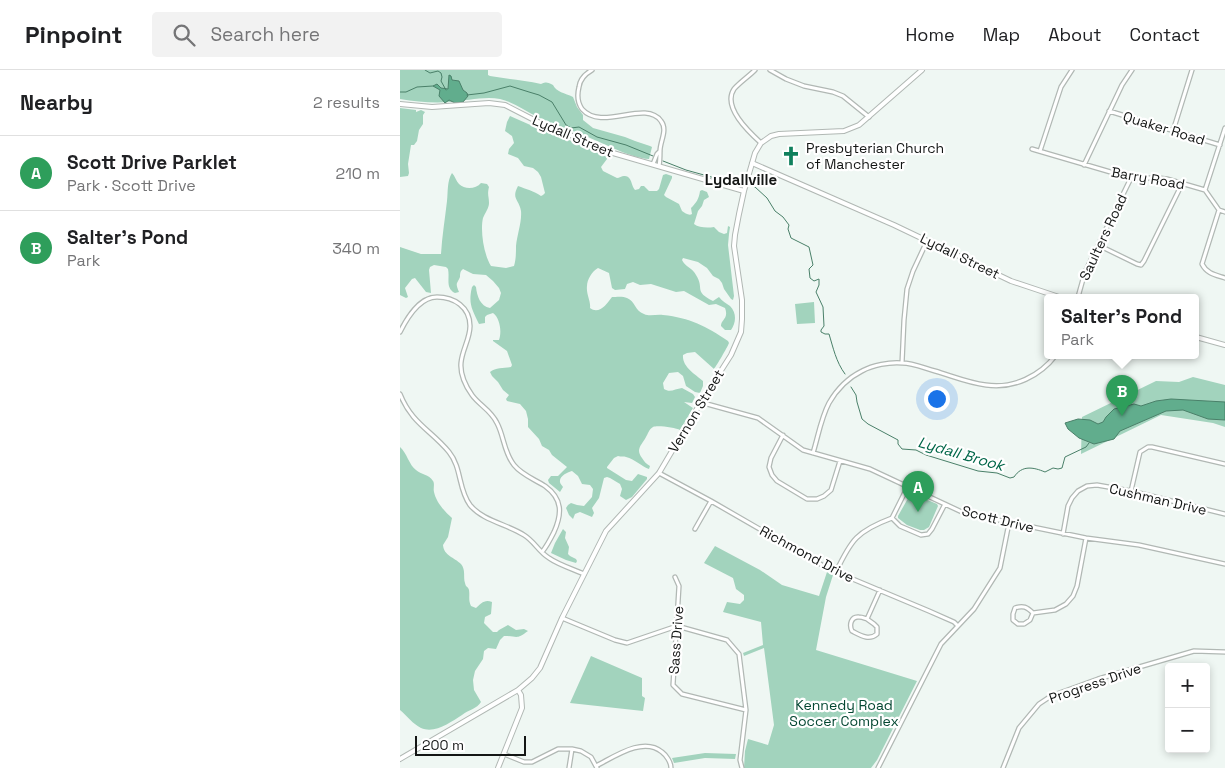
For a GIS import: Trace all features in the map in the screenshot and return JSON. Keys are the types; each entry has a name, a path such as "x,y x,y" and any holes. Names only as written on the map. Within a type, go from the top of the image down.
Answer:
{"street":[{"path":"592,70 586,74 579,85 578,104 590,116 600,118 645,113 653,115 662,122 664,132 659,166"},
{"path":"755,70 733,91 730,103 736,114 760,143 771,136 779,134 844,131 859,125 922,70"},
{"path":"770,70 804,86 833,92 842,96 868,116"},
{"path":"1040,151 1061,87 1072,70"},
{"path":"1084,165 1122,85 1132,70"},
{"path":"1173,131 1192,70"},
{"name":"Lydall Street","path":"400,104 432,108 489,103 505,105 542,124 613,153 744,191"},
{"name":"Quaker Road","path":"1109,111 1220,145"},
{"path":"1225,128 1205,190 1219,210 1225,212"},
{"name":"Vernon Street","path":"400,758 518,690 532,678 540,668 562,618 606,531 659,473 731,355 740,332 742,319 734,235 746,183 760,143"},
{"name":"Barry Road","path":"1032,149 1131,178 1159,178 1205,190"},
{"path":"653,164 660,150"},
{"name":"Lydall Street","path":"752,162 1011,281 1051,294"},
{"name":"Saulters Road","path":"1079,294 1085,272 1131,178"},
{"path":"1098,245 1141,265 1182,184"},
{"path":"1219,210 1202,264 1209,273 1225,278"},
{"path":"902,363 907,289 927,241"},
{"path":"400,332 413,312 423,302 434,297 449,298 460,304 467,313 470,326 461,364 462,376 466,387 474,398 493,415 513,464 530,478 553,492 559,502 559,522 542,552"},
{"path":"1199,338 1225,345"},
{"path":"813,453 823,417 834,394 855,375 867,369 881,364 902,363 970,382 995,386 1018,383 1033,376 1046,367 1053,359"},
{"path":"400,394 402,404 414,419 449,452 456,462 460,473 461,485 471,506 482,515 524,534 549,558 584,574"},
{"name":"Scott Drive","path":"701,402 758,418 803,450 870,469 972,515 1063,534 1139,545 1225,564"},
{"path":"783,435 771,458 769,467 772,475 777,481 807,498 817,499 831,490 840,461"},
{"path":"1130,492 1140,452 1148,447 1225,464"},
{"name":"Richmond Drive","path":"659,473 815,562 954,622 958,626"},
{"name":"Cushman Drive","path":"1063,534 1068,506 1072,498 1078,491 1087,486 1097,485 1225,514"},
{"path":"836,572 852,542 863,532 880,522 892,518 908,486"},
{"path":"695,529 711,501"},
{"path":"892,518 900,526 921,535 928,534 944,504"},
{"path":"878,768 941,644 974,609 1000,568 1009,523"},
{"path":"1033,612 1030,620 1024,624 1018,624 1013,620 1015,608 1020,606 1027,607 1033,612 1055,610 1066,604 1073,596 1077,586 1086,538"},
{"name":"Sass Drive","path":"675,576 679,586 673,685 682,694 746,710"},
{"path":"867,619 880,590"},
{"path":"855,617 867,619 877,627 876,634 872,638 858,635 850,627 855,617"},
{"path":"562,618 615,640 626,642 677,626 727,640 739,654 746,710 740,760 742,768"},
{"name":"Progress Drive","path":"1003,768 1019,728 1039,704 1051,696 1098,679 1194,651 1225,652"},
{"path":"498,768 522,708 522,695 518,690"},
{"path":"504,754 524,762 532,762 558,749 572,748 591,757 596,767 627,750 645,745 657,748 664,754 672,768"},
{"path":"569,768 572,748"}],"green space":[{"path":"400,70 488,70 488,75 490,76 541,84 549,83 559,91 573,97 583,115 583,120 593,128 652,147 649,159 634,156 544,120 505,100 481,98 419,102 400,99"},
{"path":"400,108 425,112 417,141 414,145 411,145 408,176 400,177"},
{"path":"510,116 606,156 607,159 601,167 603,171 617,178 629,177 635,190 644,186 649,191 657,191 663,175 672,176 664,195 679,204 682,211 687,214 692,214 691,208 697,201 700,191 707,192 709,197 704,200 694,224 714,227 724,234 727,233 728,226 730,227 728,245 733,300 719,279 713,276 707,268 698,262 683,258 682,260 695,273 703,295 713,301 719,297 730,306 735,318 731,330 725,330 721,326 726,314 725,308 716,304 709,305 684,291 676,292 651,284 640,285 633,282 627,284 625,289 615,290 612,288 609,273 598,268 589,278 587,292 590,308 593,310 602,308 612,297 625,297 632,301 641,313 673,316 690,321 712,331 729,343 714,369 695,352 683,355 687,367 703,381 700,393 686,386 683,376 678,372 669,373 663,383 664,389 670,391 682,388 693,394 695,397 692,403 684,402 693,408 680,430 659,426 653,427 650,430 639,450 642,458 650,466 649,469 632,459 618,456 614,458 607,468 626,480 632,481 638,474 647,477 647,479 632,497 626,500 620,496 622,489 620,484 610,478 604,478 599,498 592,508 594,513 592,517 580,512 575,514 573,519 569,515 566,508 568,505 571,503 584,506 592,497 593,489 590,485 582,484 578,476 572,471 562,476 560,483 563,487 560,492 549,483 548,480 551,476 558,476 567,467 542,446 539,439 528,427 526,411 520,404 507,401 506,399 509,395 490,372 497,368 511,367 512,365 507,351 493,341 499,340 500,337 500,325 497,318 493,313 487,315 485,323 479,324 470,298 474,285 481,303 490,308 499,300 501,293 493,281 486,275 473,274 463,269 457,284 459,292 455,293 449,286 448,269 434,265 429,270 431,293 426,292 415,278 405,288 408,297 400,295 400,247 421,254 441,254 448,186 452,173 459,184 464,187 473,188 481,183 487,184 489,187 489,205 482,223 482,236 486,256 491,266 506,268 514,266 521,215 515,196 516,190 518,186 541,196 545,193 538,172 533,168 524,166 518,158 508,154 509,149 514,143 512,136 505,131"},
{"path":"814,302 815,323 797,324 795,304"},
{"path":"1193,377 1225,385 1225,427 1213,423 1161,415 1081,454 1082,417 1156,381 1179,382"},
{"path":"400,447 414,468 433,481 437,499 452,518 448,537 443,545 445,552 463,566 464,581 469,590 471,606 476,608 485,602 492,602 491,614 485,617 484,623 493,632 497,632 508,625 516,630 524,629 528,631 519,637 504,636 496,649 488,648 484,651 483,659 475,671 473,680 474,690 481,702 475,708 448,724 432,729 421,728 400,710"},
{"path":"911,493 938,506 929,527 924,530 907,525 898,518"},
{"path":"563,529 566,532 565,538 569,547 568,554 576,559 576,563 551,553"},
{"name":"Kennedy Road Soccer Complex","path":"715,546 760,570 782,585 819,596 827,572 833,575 826,597 816,650 917,681 877,760 871,768 744,768 748,739 768,745 774,725 764,648 744,656 743,653 763,645 761,622 723,612 727,602 740,604 744,600 744,595 736,589 733,578 704,563"},
{"path":"591,656 642,678 642,696 645,698 643,711 570,703"},
{"path":"705,753 736,754 735,759 705,758 674,763 672,758"}],"shaded area":[{"path":"449,75 452,80 459,81 463,90 467,93 468,96 463,102 455,103 449,100 445,103 439,96 440,90 433,86 437,84 441,88 448,89"},
{"path":"1171,399 1225,402 1225,420 1208,419 1183,410 1166,411 1120,431 1114,439 1094,444 1079,438 1068,429 1065,423 1078,419 1090,420 1098,424 1103,422 1114,409 1134,404 1141,406"}],"waterway":[{"path":"425,70 430,73 438,71 441,73 441,81 446,90"},
{"name":"Lydall Brook","path":"400,92 406,92 417,87 433,86"},
{"name":"Lydall Brook","path":"467,95 484,93 510,86 539,95 552,102 566,125 571,128 579,127 597,137 626,145 653,156"},
{"name":"Lydall Brook","path":"663,161 686,170 722,180 740,181 755,187 767,198 775,211 789,225 788,229 791,238 809,247 813,265 809,269 810,278 814,281 819,279 816,292 823,307 824,326 821,332 829,334 837,359 845,374"},
{"name":"Lydall Brook","path":"851,387 856,395 862,419 898,440 898,444 902,449 916,450 926,455 978,471 997,473 1010,478 1014,477 1021,470 1028,468 1045,472 1053,468 1062,468 1065,457 1086,447 1089,443"}],"place":[{"name":"Presbyterian Church of Manchester","path":"791,156"},
{"name":"Salter's Pond","path":"1122,416"},
{"name":"Scott Drive Parklet","path":"918,512"}],"district":[{"name":"Lydallville","path":"741,180"}]}
